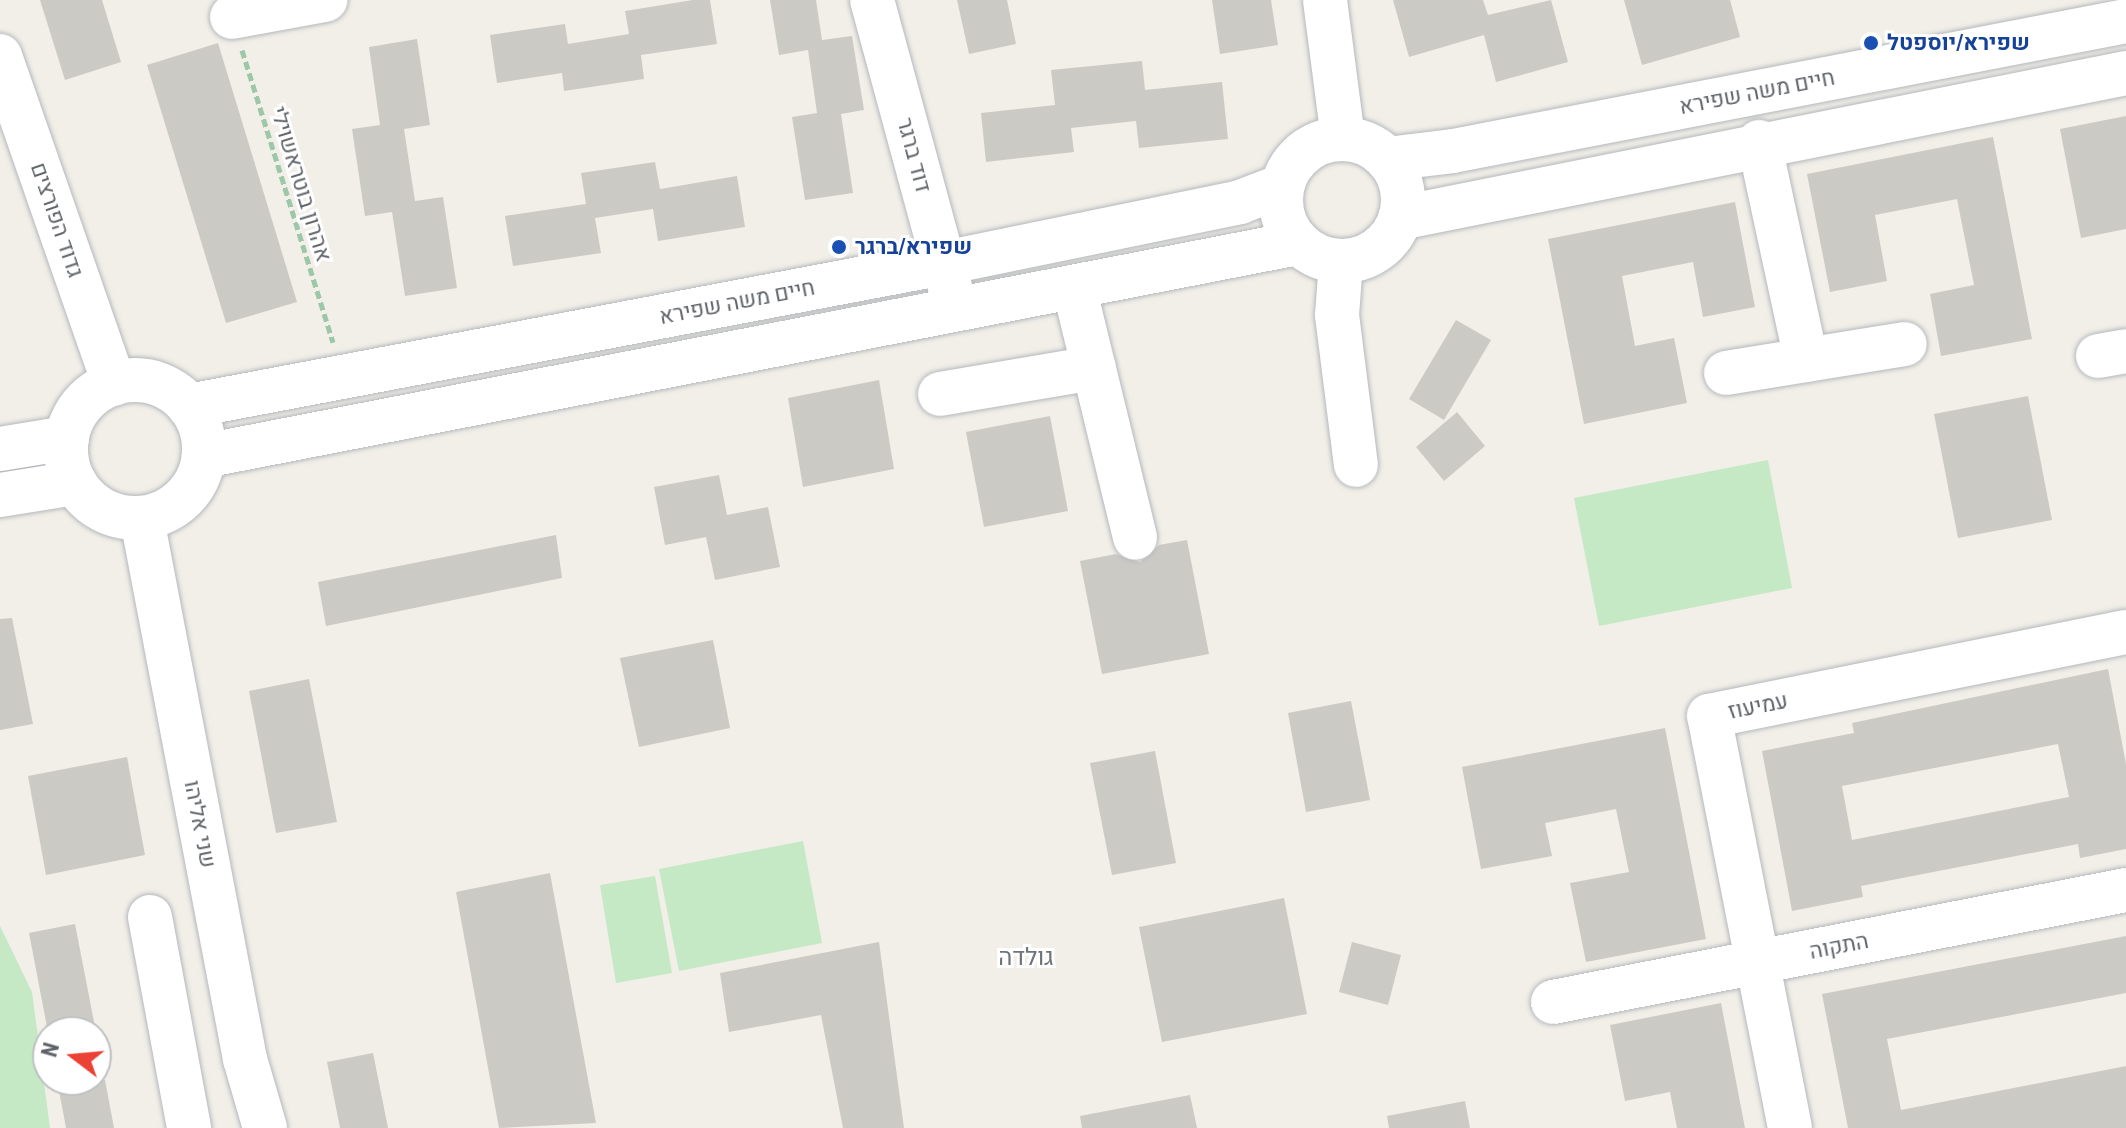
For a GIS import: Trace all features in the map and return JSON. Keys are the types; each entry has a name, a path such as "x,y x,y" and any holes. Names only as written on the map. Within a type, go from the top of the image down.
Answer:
{"street":[{"path":"232,17 325,0"},
{"name":"דוד ברגר","path":"872,0 956,311"},
{"path":"1325,0 1343,139"},
{"name":"חיים משה שפירא","path":"1387,159 1468,148 2126,21"},
{"name":"גדוד הפורצים","path":"0,56 114,384"},
{"path":"1400,218 1759,142 2126,73"},
{"path":"204,456 1298,243 1341,261 1384,244 1400,218 1401,186 1387,159 1359,141 1343,139 1311,147 1298,157 1282,186 1283,217 1298,243"},
{"path":"1759,142 1806,360"},
{"name":"חיים משה שפירא","path":"189,406 944,263 1240,202 1282,186"},
{"path":"1341,261 1337,315 1356,465"},
{"path":"1074,287 1135,538"},
{"path":"1726,373 1905,344"},
{"path":"940,394 1094,368"},
{"path":"155,383 189,406 201,429 204,456 190,491 176,505 142,519 103,511 75,483 67,438 83,404 114,384 155,383"},
{"path":"0,449 67,438"},
{"path":"0,495 75,483"},
{"name":"שני אליהו","path":"142,519 245,1059 265,1128"},
{"name":"עמיעוז","path":"1790,1128 1709,716 2126,632"},
{"name":"התקוה","path":"1553,1002 2126,890"},
{"path":"150,917 189,1128"},
{"path":"179,1075 245,1059"}],"path":[{"name":"אהרון בוטראשוילי","path":"232,17 344,378"}],"green space":[{"path":"1768,460 1792,588 1599,626 1574,498"},
{"path":"803,841 822,943 679,971 659,869"},
{"path":"655,876 672,973 616,983 600,885"},
{"path":"0,926 32,992 35,1016 32,1016 32,1096 46,1096 50,1128 0,1128"}],"building":[{"path":"40,0 102,0 121,62 65,80"},
{"path":"710,0 717,44 641,55 644,79 564,91 562,73 497,83 490,35 565,24 568,44 629,34 625,11"},
{"path":"770,0 816,0 822,40 852,36 864,110 841,114 853,193 805,200 792,117 817,113 808,50 779,55"},
{"path":"957,0 1007,0 1016,44 969,54"},
{"path":"1212,0 1271,0 1278,45 1220,54"},
{"path":"1393,0 1483,0 1488,15 1551,0 1568,62 1496,82 1484,35 1409,57"},
{"path":"1624,0 1730,0 1740,37 1642,65"},
{"path":"417,39 430,125 404,129 415,201 443,197 457,288 405,296 392,212 365,216 352,129 380,125 369,47"},
{"path":"218,43 297,302 226,323 147,65"},
{"path":"1142,61 1145,90 1222,82 1228,139 1139,148 1136,121 1071,128 1074,152 986,162 981,113 1055,105 1051,70"},
{"path":"2126,116 2126,229 2081,238 2060,129"},
{"path":"1993,137 2032,339 1941,356 1930,294 1974,285 1957,199 1875,215 1887,281 1830,292 1807,174"},
{"path":"655,162 660,189 737,176 745,227 658,241 653,209 595,218 601,253 513,266 505,216 586,204 581,173"},
{"path":"1735,202 1755,307 1703,317 1693,262 1622,276 1635,346 1674,338 1687,403 1584,424 1548,239"},
{"path":"1456,320 1491,340 1444,420 1409,399"},
{"path":"879,380 894,469 803,487 788,398"},
{"path":"2028,396 2052,520 1958,538 1934,414"},
{"path":"1457,412 1485,446 1444,481 1416,447"},
{"path":"1050,416 1068,511 984,527 966,432"},
{"path":"719,475 727,515 768,507 780,567 715,580 706,537 665,545 654,487"},
{"path":"556,535 562,578 326,626 318,582"},
{"path":"1187,540 1209,654 1102,674 1080,561 1116,554 1140,562 1159,545"},
{"path":"12,618 33,724 0,730 0,619"},
{"path":"713,640 730,728 639,747 620,658"},
{"path":"2108,669 2126,764 2126,849 2080,858 2078,844 1861,886 1863,897 1792,911 1762,751 1854,733 1852,723","holes":["2058,744 2069,797 1852,840 1842,786"]},
{"path":"309,679 337,822 276,833 249,691"},
{"path":"1351,701 1370,800 1306,812 1288,713"},
{"path":"1665,728 1706,939 1586,962 1570,883 1629,872 1616,809 1545,823 1552,856 1481,869 1462,767"},
{"path":"1155,751 1176,863 1112,875 1090,763"},
{"path":"127,757 145,855 46,875 28,776"},
{"path":"550,873 596,1123 499,1128 456,892"},
{"path":"1284,898 1307,1014 1162,1042 1139,927"},
{"path":"75,924 93,1016 45,1016 29,933"},
{"path":"2126,936 2126,993 1887,1039 1901,1110 2126,1066 2126,1128 1848,1128 1822,994"},
{"path":"879,942 904,1128 843,1128 821,1015 729,1032 720,973"},
{"path":"1352,942 1401,955 1388,1005 1339,992"},
{"path":"1721,1003 1745,1128 1677,1128 1670,1092 1625,1101 1610,1025"},
{"path":"373,1053 388,1128 340,1128 327,1062"},
{"path":"1190,1095 1197,1128 1082,1128 1080,1116"},
{"path":"60,1096 108,1096 114,1128 66,1128"},
{"path":"1465,1101 1470,1128 1389,1128 1387,1116"}],"place":[{"name":"שפירא/יוספטל","path":"1871,43"},
{"name":"שפירא/ברגר","path":"839,247"}],"district":[{"name":"גולדה","path":"1026,958"}]}
